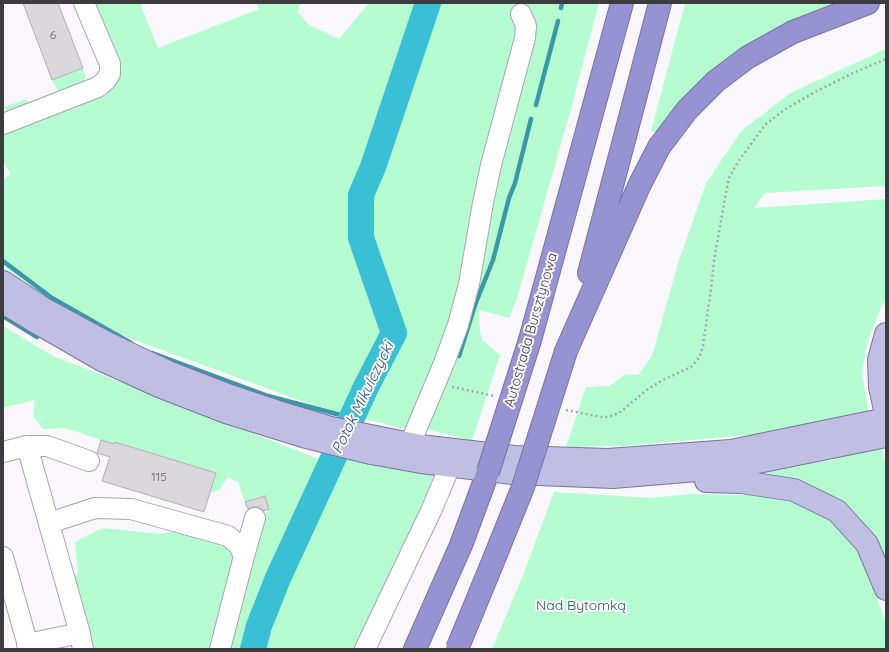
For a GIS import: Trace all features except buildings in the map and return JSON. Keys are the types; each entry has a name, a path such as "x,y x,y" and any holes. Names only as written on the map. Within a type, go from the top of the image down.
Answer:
{"highway":[{"name":"Autostrada Bursztynowa","path":"415,649 461,545 485,480 530,340 622,3"},
{"path":"457,649 523,487 566,351 595,251 660,3"},
{"path":"566,351 639,186 659,147 687,110 716,81 748,57 794,32 868,3"}],"main road":[{"path":"3,282 44,309 107,343 168,372 230,396 278,412 306,428"},
{"path":"3,302 102,360 159,386 226,412 306,428 374,445 421,462 513,473 741,482 794,490 837,511 867,544 886,589"},
{"path":"886,334 880,360 880,387 886,414"},
{"path":"374,445 410,444 514,457 608,460 731,451 886,419"},
{"path":"613,477 733,467 886,436"}],"lane":[{"path":"3,124 98,87 110,74 110,64 84,3"},
{"path":"410,444 458,325 469,284 491,165 525,38 526,26 521,14"},
{"path":"3,557 28,647 82,641 27,446"},
{"path":"3,452 27,446 47,446 89,460"},
{"path":"365,649 450,466"},
{"path":"49,523 95,508 131,509 228,536 239,545 244,556"},
{"path":"220,649 255,518"}],"path":[{"path":"563,410 600,417 608,417 619,413 648,389 663,380 691,368 699,358 703,346 714,261 725,198 729,178 738,162 765,125 784,110 813,93 853,73 886,59"},
{"path":"435,384 495,396"}],"green space":[{"path":"96,3 140,3 158,48 259,9 256,3 300,3 298,12 309,25 339,39 369,3 599,3 571,109 516,302 509,318 479,310 480,332 483,341 500,355 472,441 410,425 404,429 318,407 118,334 70,313 3,266 3,179 11,174 3,162 3,131 96,95 118,57"},
{"path":"685,3 841,3 674,110 656,133 651,131"},
{"path":"886,49 886,186 765,193 754,208 886,199 886,300 881,307 867,344 862,372 869,414 785,432 623,446 566,447 586,387 609,386 626,374 638,375 652,356 678,263 706,183 742,130 792,92"},
{"path":"83,68 86,77 84,82 62,91 57,89 52,80"},
{"path":"27,99 27,103 24,106 8,111 3,107"},
{"path":"3,326 51,355 324,461 314,491 284,550 255,622 248,649 226,649 260,522 269,509 265,496 245,502 238,482 228,477 220,489 210,493 216,473 115,442 114,444 65,428 43,429 33,416 35,400 3,408"},
{"path":"881,444 886,466 886,568 874,541 752,474 830,460"},
{"path":"340,455 434,471 437,477 362,649 256,649 262,623 283,572"},
{"name":"Nad Bytomką","path":"554,492 653,498 689,494 755,495 792,502 819,514 841,529 860,551 886,623 886,649 492,649 523,575"},
{"path":"102,528 161,534 181,530 231,547 234,563 213,649 88,649 70,577 78,574 75,542"}],"waterway":[{"name":"Potok Mikulczycki","path":"253,649 259,626 278,578 366,387 394,333 361,238 361,195 373,167 428,3"},
{"path":"561,8 562,3"},
{"path":"536,105 558,21"},
{"path":"459,356 475,305 493,260 509,198 515,183 531,119"},
{"path":"3,261 52,298 131,343"},
{"path":"3,316 37,337"},
{"path":"152,353 268,396 352,418"}]}
